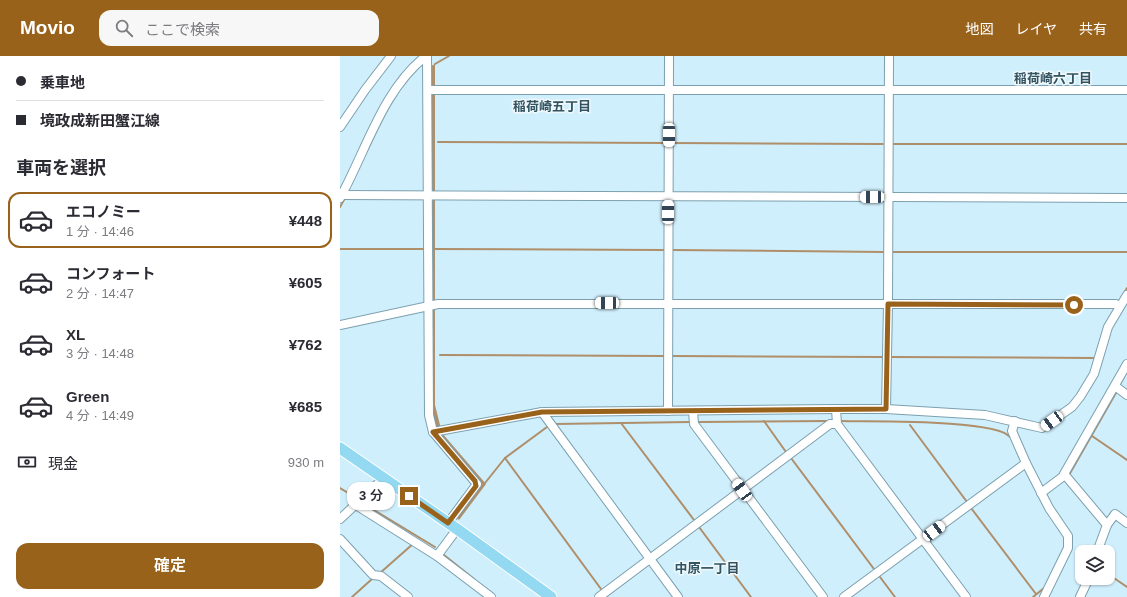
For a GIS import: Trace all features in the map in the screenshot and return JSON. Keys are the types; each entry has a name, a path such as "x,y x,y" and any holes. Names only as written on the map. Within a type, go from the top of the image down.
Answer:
{"main road":[{"path":"340,448 453,526 551,597"}],"street":[{"path":"340,127 356,101 391,56"},
{"path":"427,56 433,90 428,196 427,306 429,415 436,431 477,484 437,556"},
{"path":"427,56 408,72 394,90 341,197 668,196 1127,198"},
{"path":"668,411 669,56"},
{"path":"886,409 888,304 888,56"},
{"path":"433,90 1127,90"},
{"path":"436,431 542,412 836,409 886,409 964,413 1015,421 1042,428 1072,407 1080,397 1094,374 1108,327 1127,295"},
{"path":"340,325 438,304 1116,304 1120,306"},
{"path":"1041,493 1065,476 1064,474 1127,364"},
{"path":"1114,386 1127,395"},
{"path":"836,409 837,424 966,597"},
{"path":"693,411 694,424 823,597"},
{"path":"542,412 678,597"},
{"path":"1015,421 1012,431 1026,463 1041,493 1068,536 1068,548 1044,597"},
{"path":"599,597 830,424 837,424"},
{"path":"844,597 1026,463"},
{"path":"1065,476 1107,525"},
{"path":"340,519 383,479"},
{"path":"356,505 408,536 491,597"},
{"path":"1100,545 1107,525 1115,514 1127,523"},
{"path":"340,539 373,575 381,576 408,597"},
{"path":"1080,597 1085,585"}],"shaded area":[{"path":"435,64 435,405 442,433 486,484 459,520 456,517 481,484 437,433 434,426 431,405 431,66"}],"waterway":[{"path":"435,64 449,56"},
{"path":"438,142 666,143"},
{"path":"672,143 883,144"},
{"path":"891,144 1127,144"},
{"path":"340,207 345,198"},
{"path":"340,249 424,249"},
{"path":"434,249 665,250"},
{"path":"671,250 885,252"},
{"path":"891,252 1127,252"},
{"path":"1124,293 1127,288"},
{"path":"440,355 664,356"},
{"path":"671,356 882,357"},
{"path":"889,357 1096,358"},
{"path":"1119,386 1126,373"},
{"path":"1069,475 1117,391"},
{"path":"764,421 786,452"},
{"path":"698,422 829,421"},
{"path":"841,421 958,424 1000,431 1010,437"},
{"path":"555,424 690,422"},
{"path":"621,423 694,520"},
{"path":"910,425 967,502"},
{"path":"485,483 505,458 547,427"},
{"path":"1092,436 1127,460"},
{"path":"505,458 601,589"},
{"path":"791,458 874,569"},
{"path":"340,488 355,497"},
{"path":"364,504 435,547"},
{"path":"971,508 1036,594"},
{"path":"699,527 751,597"},
{"path":"380,573 414,543"},
{"path":"444,555 474,579"},
{"path":"880,577 895,597"},
{"path":"352,597 372,579"},
{"path":"1115,579 1127,587"},
{"path":"1033,597 1044,588"}],"district":[{"name":"稲荷崎六丁目","path":"1053,78"},
{"name":"稲荷崎五丁目","path":"552,106"},
{"name":"中原一丁目","path":"707,568"}],"route":[{"path":"409,496 448,523 477,484 433,432 542,412 886,409 888,304 1074,305"}]}
